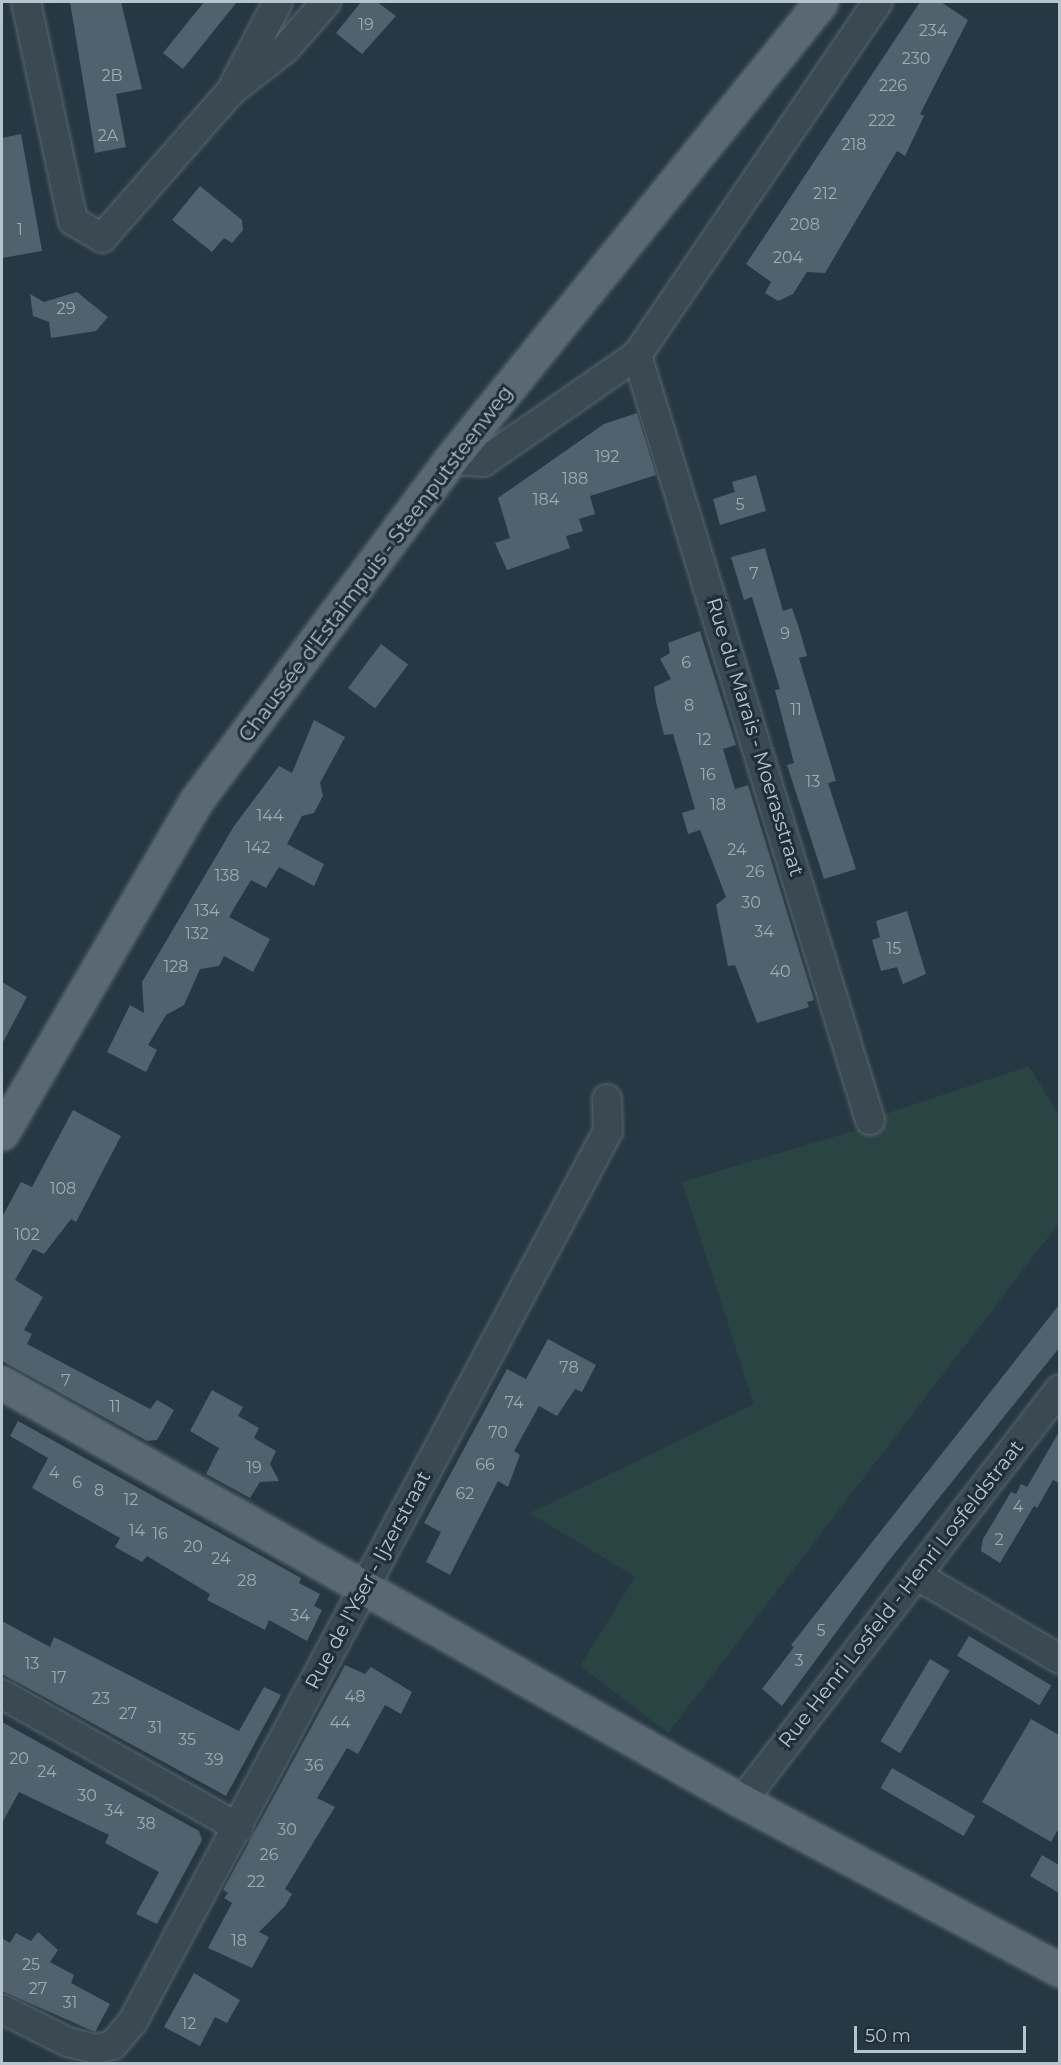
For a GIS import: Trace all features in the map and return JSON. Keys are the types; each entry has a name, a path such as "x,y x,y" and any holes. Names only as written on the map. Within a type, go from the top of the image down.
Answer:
{"main road":[{"name":"Chaussée d'Estaimpuis - Steenputsteenweg","path":"2,1132 196,801 450,460 821,2"},
{"path":"2,1383 742,1801 1059,1970"}],"street":[{"path":"26,2 73,221 102,238 231,91 286,48 326,2"},
{"path":"231,91 278,2"},
{"path":"450,460 483,462 637,355 878,2"},
{"name":"Rue du Marais - Moerasstraat","path":"637,355 870,1120"},
{"name":"Rue de l'Yser - Ijzerstraat","path":"2,2009 68,2042 104,2048 133,2021 239,1828 363,1586 608,1131 607,1099"},
{"name":"Rue Henri Losfeld - Henri Losfeldstraat","path":"742,1801 1059,1389"},
{"path":"916,1575 1059,1659"},
{"path":"2,1694 239,1828"}],"green space":[{"path":"1029,1066 1059,1115 1059,1223 668,1733 580,1666 635,1577 530,1513 754,1404 682,1182 860,1129 879,1116"}],"building":[{"path":"70,2 121,2 142,89 116,94 126,147 95,153"},
{"path":"204,2 237,2 183,69 163,53"},
{"path":"361,2 377,2 396,16 362,54 336,33"},
{"path":"920,2 941,2 968,20 920,114 924,116 905,156 897,151 825,273 807,272 793,294 778,301 765,293 771,282 746,264"},
{"path":"21,134 42,251 2,258 2,138"},
{"path":"200,186 242,220 243,230 232,243 224,238 212,252 172,220"},
{"path":"77,292 108,317 96,331 51,338 49,322 33,316 30,294 44,302"},
{"path":"637,413 656,475 590,496 595,514 579,519 583,531 566,536 570,548 507,570 495,543 510,538 498,498 604,424"},
{"path":"756,475 766,511 720,525 713,499 735,492 732,482"},
{"path":"765,548 783,611 792,608 807,656 799,658 836,781 828,783 856,869 824,879 787,765 794,763 775,690 780,689 752,597 744,600 731,557"},
{"path":"700,631 736,745 723,749 735,789 748,785 814,1000 807,1002 809,1007 757,1023 735,965 728,966 716,905 726,897 700,830 688,834 682,813 695,809 673,734 664,735 656,702 654,687 671,679 660,659 670,653 668,643"},
{"path":"381,644 408,664 375,708 348,688"},
{"path":"314,720 345,737 320,783 323,796 314,813 302,816 287,844 324,864 314,886 279,867 266,888 251,880 229,917 270,939 253,972 224,956 219,966 200,969 184,1005 166,1015 148,1045 157,1050 146,1072 107,1052 130,1005 144,1013 142,982 234,826 279,766 292,773"},
{"path":"907,911 926,974 903,984 897,967 881,971 872,940 880,937 876,921"},
{"path":"2,982 27,997 2,1044"},
{"path":"73,1110 121,1136 76,1222 71,1219 44,1254 33,1249 15,1280 43,1297 24,1330 32,1334 27,1344 150,1409 157,1400 174,1410 157,1440 147,1441 2,1361 2,1217 21,1182 32,1187"},
{"path":"1059,1305 1059,1348 887,1563 782,1706 762,1689 794,1647 791,1645"},
{"path":"548,1339 596,1365 582,1392 575,1389 557,1416 539,1406 514,1451 520,1455 508,1487 498,1481 450,1575 426,1562 441,1532 424,1523 507,1369 526,1379"},
{"path":"212,1390 243,1407 238,1416 259,1428 254,1438 276,1451 270,1464 279,1481 260,1482 250,1498 206,1474 219,1448 190,1431"},
{"path":"18,1421 301,1578 299,1583 320,1594 314,1606 322,1610 307,1641 269,1620 265,1630 207,1600 210,1594 147,1556 142,1562 115,1547 120,1538 32,1488 48,1458 10,1436"},
{"path":"1059,1432 1059,1483 1053,1480 1037,1508 1034,1506 1000,1563 981,1551 983,1539 1011,1492 1016,1494 1021,1484 1027,1487"},
{"path":"2,1621 50,1647 54,1637 239,1731 264,1687 281,1695 226,1796 2,1674"},
{"path":"969,1636 1051,1685 1039,1705 957,1656"},
{"path":"930,1659 950,1671 900,1753 881,1741"},
{"path":"345,1665 365,1674 371,1667 412,1692 401,1714 385,1705 358,1754 347,1748 317,1798 335,1807 285,1889 292,1894 285,1906 259,1932 269,1937 252,1968 208,1948 232,1903 224,1898 228,1893 223,1890"},
{"path":"1031,1719 1059,1735 1059,1828 1051,1842 982,1802"},
{"path":"2,1722 199,1831 202,1840 157,1924 136,1914 159,1872 105,1843 109,1835 19,1792 2,1823"},
{"path":"892,1768 975,1816 964,1836 880,1788"},
{"path":"1042,1855 1059,1865 1059,1893 1030,1876"},
{"path":"38,1932 58,1950 50,1962 74,1975 71,1983 110,2004 95,2032 2,1991 2,1938 10,1943 16,1933 31,1941"},
{"path":"194,1973 240,2000 227,2023 215,2017 200,2046 164,2027"}]}
